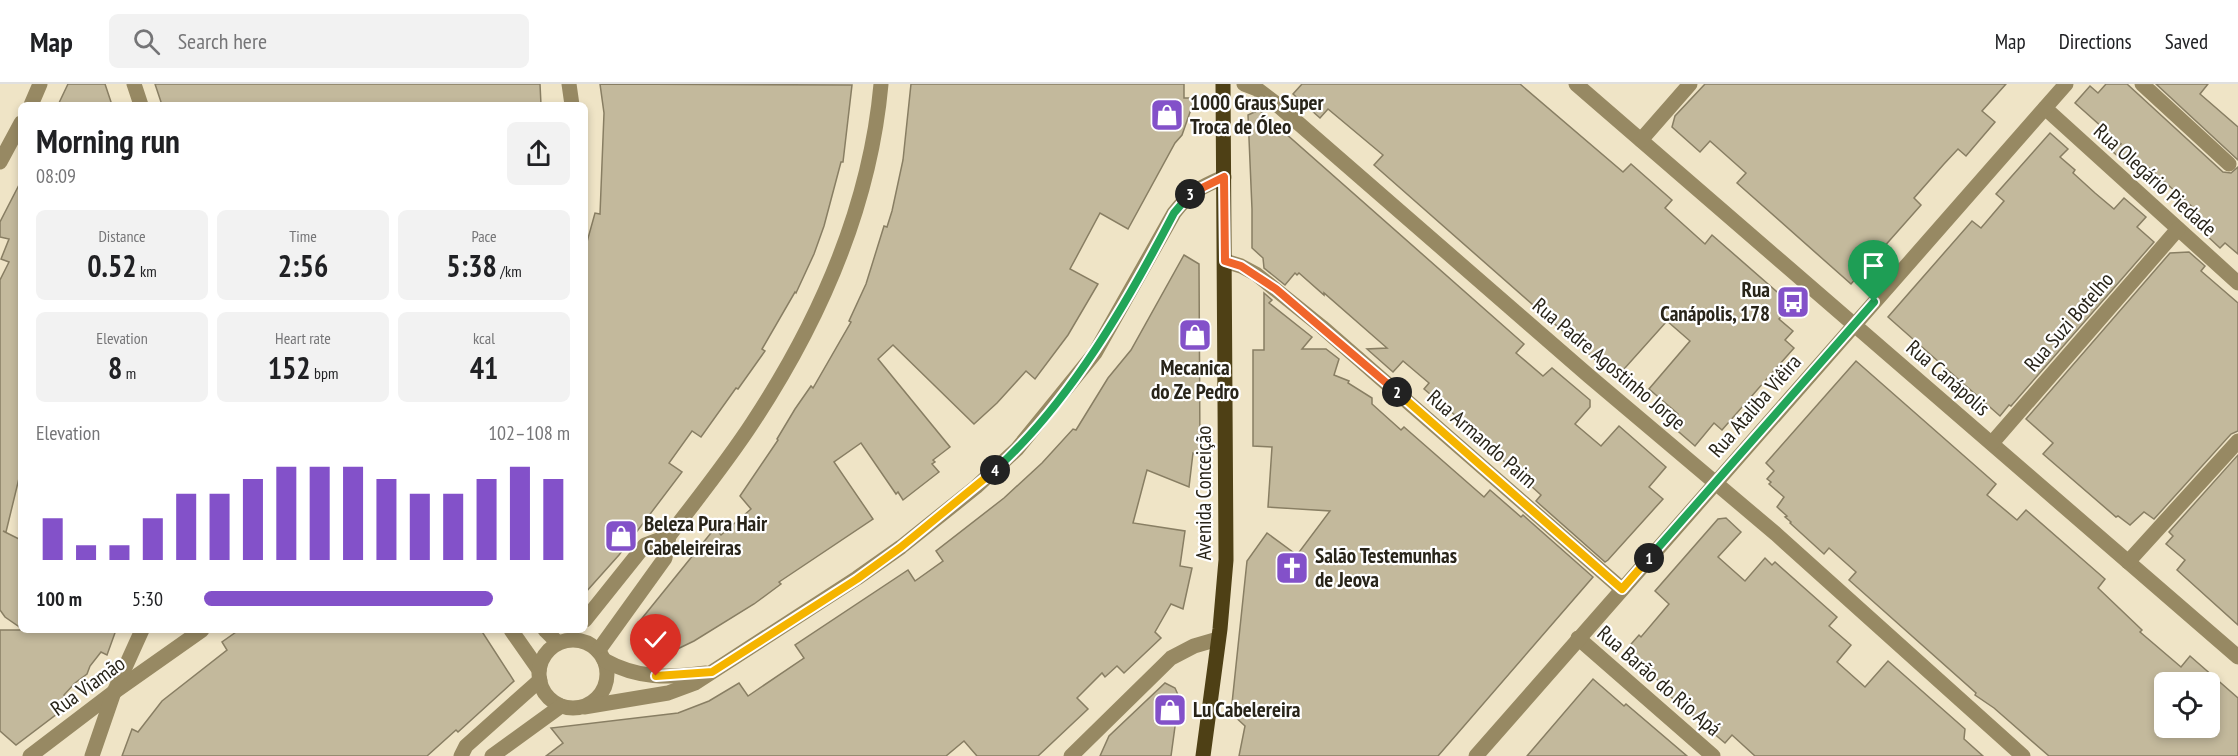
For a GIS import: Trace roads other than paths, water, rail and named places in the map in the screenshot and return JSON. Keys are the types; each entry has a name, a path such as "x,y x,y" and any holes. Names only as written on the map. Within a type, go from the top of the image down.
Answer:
{"main road":[{"name":"Avenida Conceição","path":"1203,756 1226,560 1223,84"}],"street":[{"path":"32,102 40,84"},
{"path":"134,84 140,102"},
{"path":"569,84 572,102"},
{"path":"601,655 665,558 669,536 752,423 786,368 831,281 864,186 875,135 881,84"},
{"name":"Rua Padre Agostinho Jorge","path":"1244,84 1257,89 1274,102 1589,376 1776,534 2023,756"},
{"name":"Rua Canápolis","path":"1576,84 2238,657"},
{"path":"1641,140 1690,84"},
{"name":"Rua Ataliba Viêira","path":"1476,756 2066,84"},
{"path":"2142,84 2229,164"},
{"name":"Rua Olegário Piedade","path":"2044,108 2238,283"},
{"path":"0,162 18,129"},
{"path":"513,633 540,675 544,691 551,700 561,706 584,707 668,693 695,683 857,579 976,487 1017,449 1095,352 1174,213 1185,198 1194,190 1224,177"},
{"name":"Rua Suzi Botelho","path":"1992,443 2178,229"},
{"name":"Rua Armando Paim","path":"1225,261 1256,274 1322,327 1622,589"},
{"path":"2128,562 2238,441"},
{"path":"588,616 645,545 669,536"},
{"path":"92,756 114,692 141,633"},
{"name":"Rua Viamão","path":"30,756 114,692 198,633"},
{"path":"554,633 590,644 621,669 656,676 712,672"},
{"path":"460,756 466,746 540,675 545,654 568,638"},
{"name":"Rua Barão do Rio Apá","path":"1578,638 1713,756"},
{"path":"1071,756 1171,658 1194,646 1218,639"},
{"path":"584,707 602,693 606,682 607,671 601,655"},
{"path":"492,756 561,706"}],"place":[{"name":"1000 Graus Super Troca de Óleo","path":"1167,115"},
{"name":"Rua Canápolis, 178","path":"1793,302"},
{"name":"Mecanica do Ze Pedro","path":"1195,335"},
{"name":"Beleza Pura Hair Cabeleireiras","path":"621,536"},
{"name":"Salão Testemunhas de Jeova","path":"1292,568"},
{"name":"Lu Cabelereira","path":"1170,710"}]}
